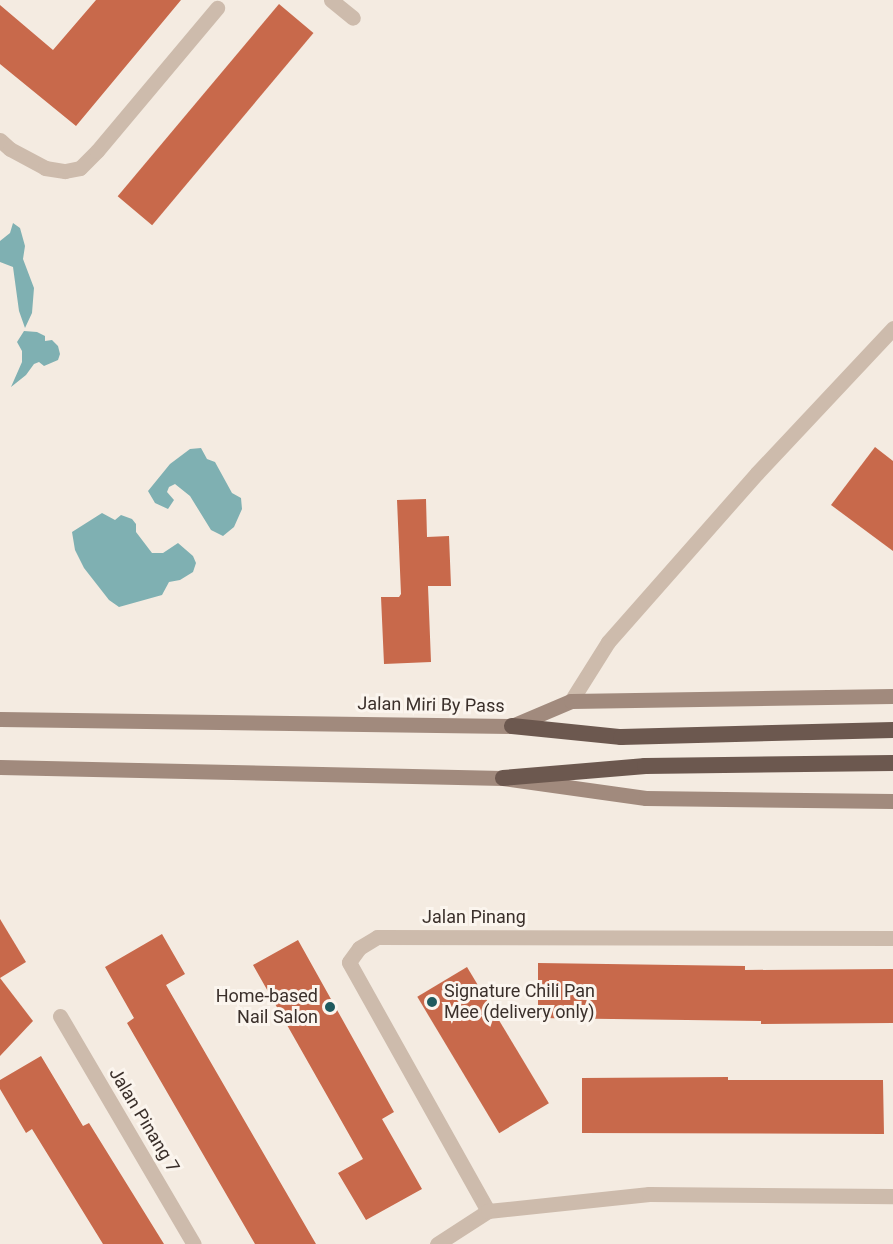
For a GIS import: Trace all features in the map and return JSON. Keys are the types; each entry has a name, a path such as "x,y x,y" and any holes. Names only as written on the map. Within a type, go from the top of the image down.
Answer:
{"highway":[{"path":"512,726 621,737 893,730"},
{"path":"503,778 645,766 893,763"}],"main road":[{"name":"Jalan Miri By Pass","path":"0,719 512,726 571,701 893,696"},
{"path":"0,767 503,778 646,798 893,801"}],"street":[{"path":"332,0 353,18"},
{"path":"0,140 10,149 45,168 64,171 80,168 97,151 217,8"},
{"path":"571,701 608,642 757,473 893,328"},
{"name":"Jalan Pinang","path":"488,1211 350,962 359,948 377,937 893,938"},
{"name":"Jalan Pinang 7","path":"60,1016 194,1244"},
{"path":"437,1244 488,1211 649,1194 893,1196"}],"water":[{"path":"13,223 20,228 25,246 23,259 34,288 32,313 25,328 19,311 13,267 0,262 0,241 10,233"},
{"path":"24,331 37,332 45,336 45,341 52,340 58,346 60,354 58,360 44,366 39,362 34,364 26,375 11,387 22,362 22,351 17,342"},
{"path":"201,448 207,459 215,462 232,493 241,498 242,509 234,527 223,536 211,530 190,496 175,484 169,487 167,492 174,500 168,509 155,503 148,491 170,464 190,449"},
{"path":"102,513 115,520 121,515 132,519 136,524 136,532 152,553 163,553 178,543 193,556 196,563 193,572 180,580 169,582 162,595 119,607 109,600 84,568 75,550 72,532"}],"building":[{"path":"96,0 181,0 76,126 0,64 0,5 53,50"},
{"path":"279,4 313,33 152,225 118,196"},
{"path":"875,447 893,461 893,551 831,505"},
{"path":"426,499 427,537 449,536 451,586 428,586 431,662 384,664 381,597 399,597 401,594 397,500"},
{"path":"0,919 26,962 0,978"},
{"path":"162,934 185,974 166,985 316,1244 255,1244 127,1023 134,1018 105,967"},
{"path":"298,940 394,1112 382,1119 422,1189 366,1220 338,1173 363,1159 253,965"},
{"path":"538,963 745,966 745,970 893,969 893,1023 761,1024 761,1021 538,1018"},
{"path":"467,967 549,1103 499,1133 417,997"},
{"path":"0,978 33,1021 0,1056"},
{"path":"41,1056 83,1126 89,1123 164,1244 103,1244 32,1129 26,1133 0,1089 0,1080"},
{"path":"728,1077 728,1080 883,1080 884,1134 582,1133 582,1078"}],"place":[{"name":"Signature Chili Pan Mee (delivery only)","path":"432,1002"},
{"name":"Home-based Nail Salon","path":"330,1007"}]}
